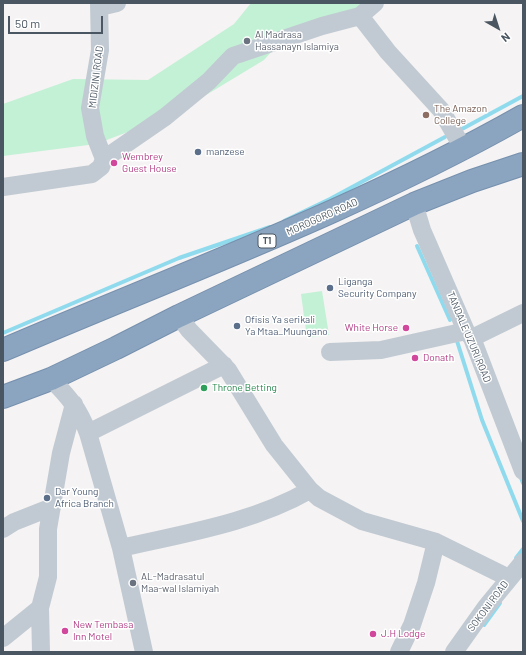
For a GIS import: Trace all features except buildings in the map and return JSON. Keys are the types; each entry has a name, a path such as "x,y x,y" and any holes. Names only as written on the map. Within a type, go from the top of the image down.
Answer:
{"highway":[{"name":"MOROGORO ROAD","path":"3,350 244,251 395,184 464,150 523,116"},
{"path":"3,397 51,379 414,204 472,181 523,164"}],"street":[{"path":"3,187 92,174 101,167 104,159 165,117 209,81 234,56 322,26 360,16 375,3"},
{"name":"MIDIZINI ROAD","path":"104,159 95,136 90,108 100,50 105,4"},
{"path":"360,16 388,52 442,110 464,150"},
{"name":"TANDALE UZURI ROAD","path":"414,204 422,230 469,335 523,471"},
{"path":"330,352 381,350 469,335 523,313"},
{"path":"179,316 189,330 224,365 274,445 310,490 334,507 362,521 436,542 509,578"},
{"path":"88,433 224,365"},
{"path":"51,379 74,404 81,415 88,433 122,548 144,652"},
{"path":"41,652 40,608 48,578 48,529 61,453 74,404"},
{"path":"122,548 215,527 292,501 310,490"},
{"path":"3,529 14,522 52,508"},
{"path":"400,652 412,625 426,583 436,542"},
{"name":"SOKONI ROAD","path":"454,652 509,578 523,562"},
{"path":"3,638 40,608"}],"green space":[{"path":"251,3 374,3 281,41 264,60 173,115 96,144 3,156 3,104 73,79 148,80 234,24"},
{"path":"322,291 329,335 307,338 301,294"}],"waterway":[{"path":"462,129 523,96"},
{"path":"284,221 330,199 445,137"},
{"path":"3,333 179,258 270,227"},
{"path":"417,246 450,320"},
{"path":"457,341 482,420 523,521"},
{"path":"520,475 523,483"},
{"path":"516,558 523,549"},
{"path":"484,625 500,603"}],"place":[{"name":"Al Madrasa Hassanayn Islamiya","path":"247,41"},
{"name":"The Amazon College","path":"426,115"},
{"name":"manzese","path":"198,152"},
{"name":"Wembrey Guest House","path":"114,163"},
{"name":"Liganga Security Company","path":"330,288"},
{"name":"Ofisis Ya serikali Ya Mtaa_Muungano","path":"237,326"},
{"name":"White Horse","path":"406,328"},
{"name":"Donath","path":"415,358"},
{"name":"Throne Betting","path":"204,388"},
{"name":"Dar Young Africa Branch","path":"47,498"},
{"name":"AL-Madrasatul Maa-wal Islamiyah","path":"133,583"},
{"name":"New Tembasa Inn Motel","path":"65,631"},
{"name":"J.H Lodge","path":"373,634"}]}
